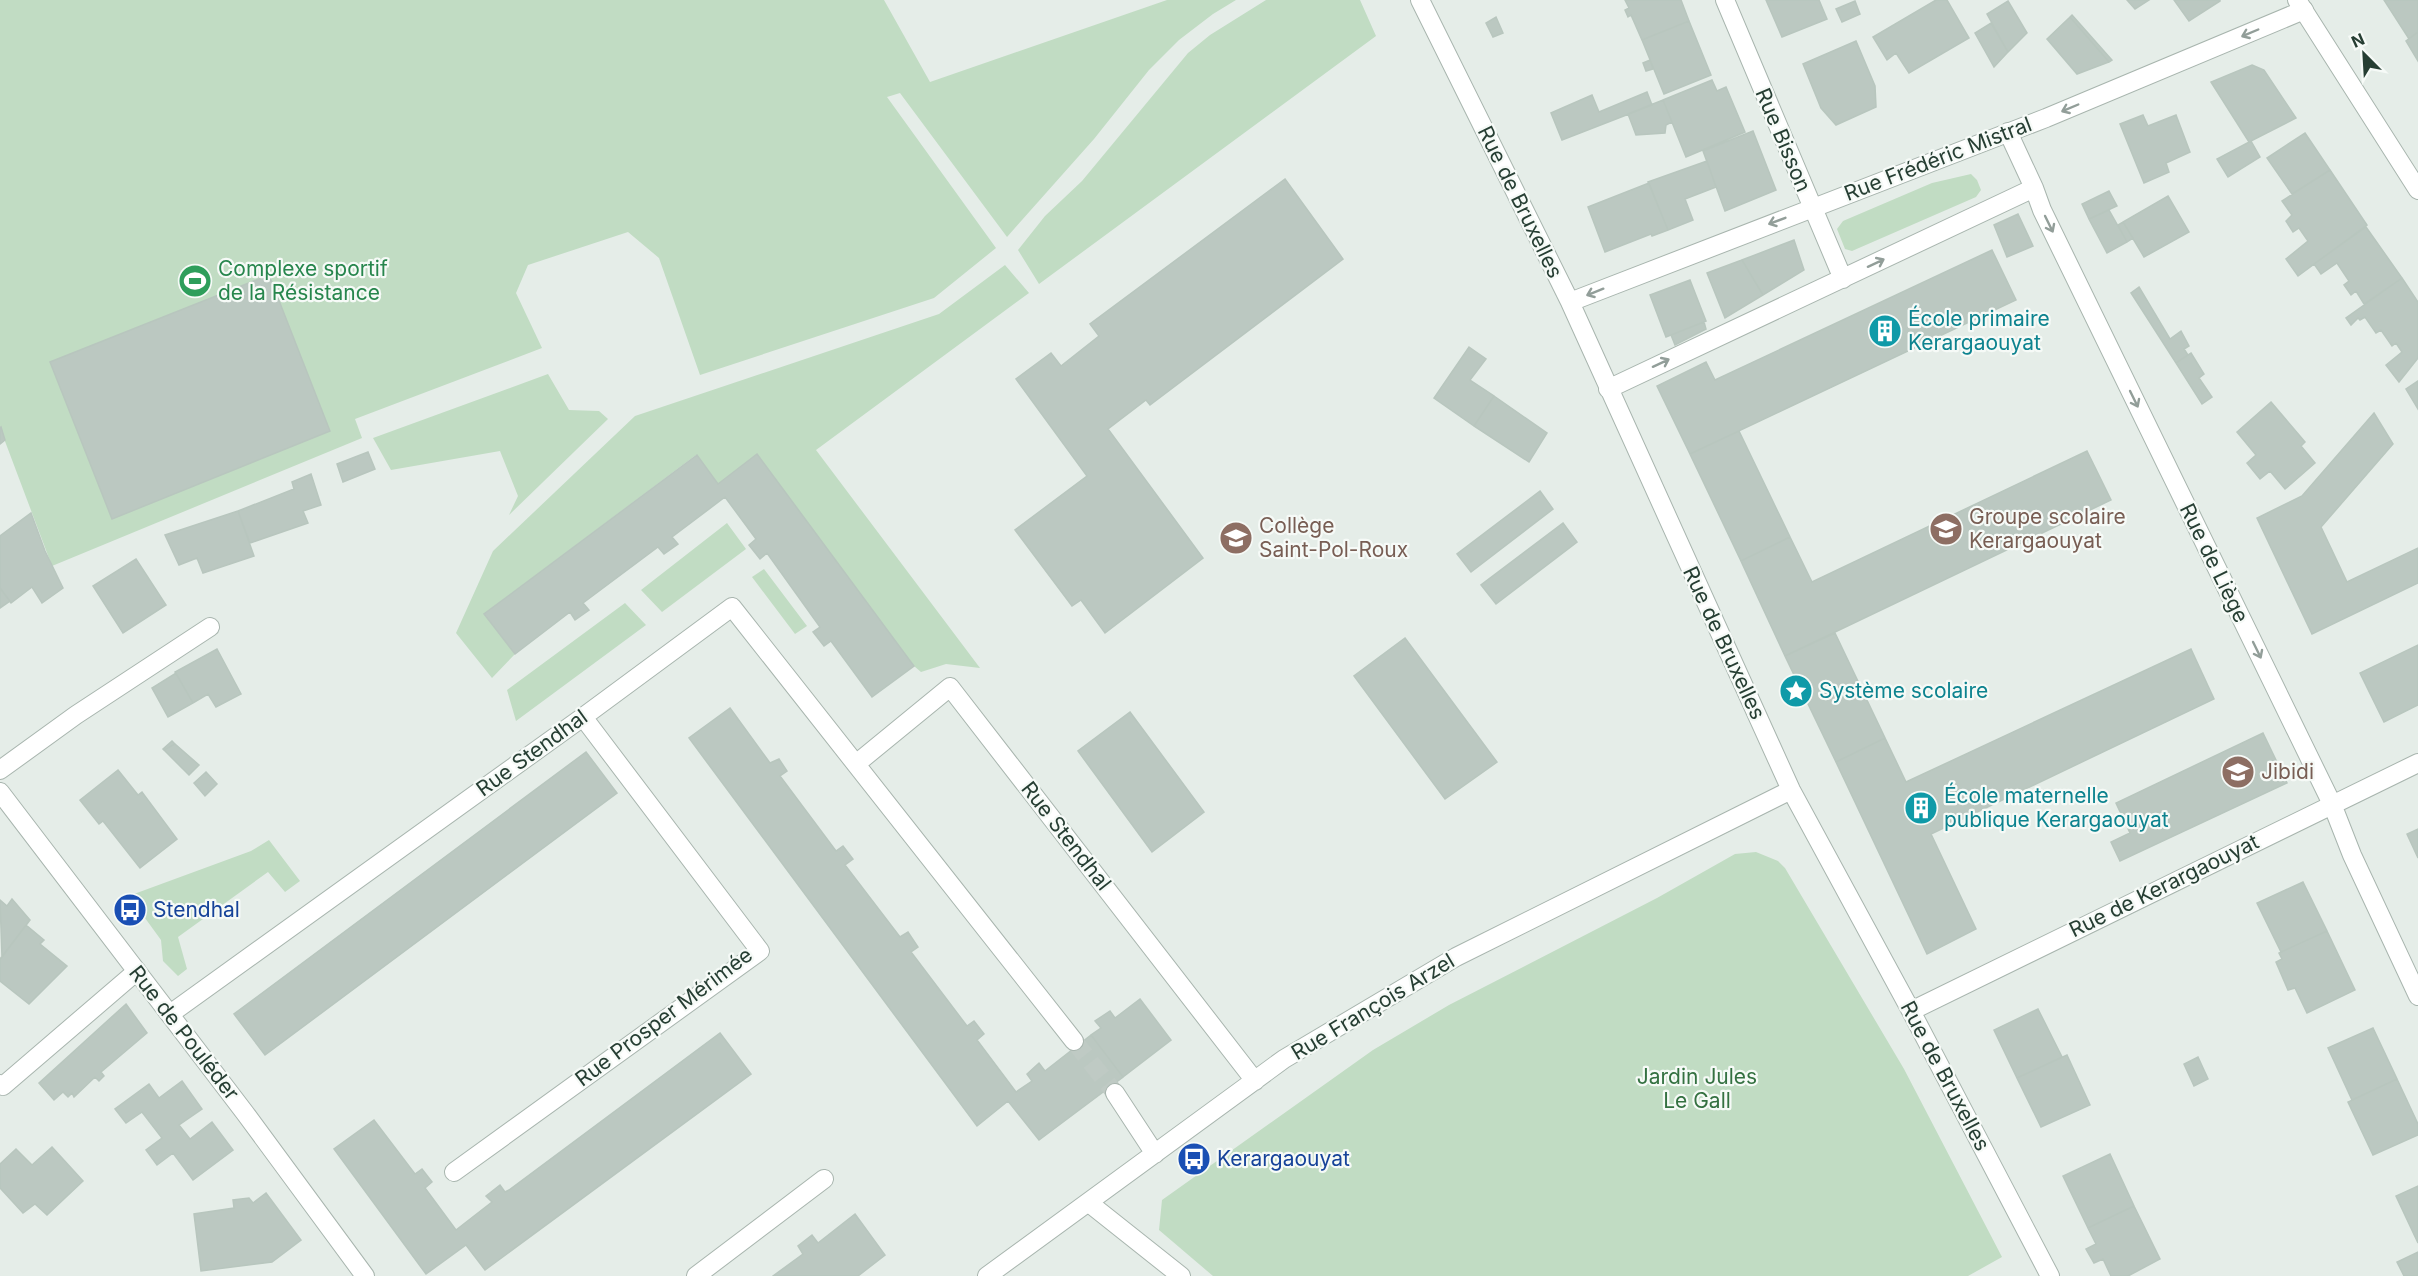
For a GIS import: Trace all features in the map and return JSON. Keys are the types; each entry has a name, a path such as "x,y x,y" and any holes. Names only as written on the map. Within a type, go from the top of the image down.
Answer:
{"street":[{"name":"Rue de Bruxelles","path":"1420,0 1570,302 1791,790 1911,1011 2050,1276"},
{"name":"Rue Bisson","path":"1725,0 1843,279"},
{"name":"Rue Frédéric Mistral","path":"1570,302 2008,132 2300,5"},
{"path":"2300,5 2418,190"},
{"name":"Rue de Liège","path":"2008,132 2052,232 2332,804 2352,855 2418,996"},
{"path":"1608,389 2034,188"},
{"name":"Rue Stendhal","path":"170,1014 732,607 1074,1041"},
{"path":"0,771 76,715 210,627"},
{"name":"Rue Stendhal","path":"856,764 950,687 1255,1081"},
{"name":"Rue Prosper Mérimée","path":"454,1172 759,951 583,717"},
{"name":"Rue de Kerargaouyat","path":"1911,1011 2418,763"},
{"name":"Rue François Arzel","path":"987,1276 1284,1059 1456,957 1791,790"},
{"name":"Rue de Pouléder","path":"0,792 245,1113 365,1276"},
{"path":"0,1084 3,1086 136,971"},
{"path":"1115,1093 1155,1154"},
{"path":"696,1276 824,1179"},
{"path":"1089,1203 1181,1276"}],"green space":[{"name":"Complexe sportif de la Résistance","path":"0,0 884,0 930,82 1167,0 1236,0 1179,40 1149,70 1094,139 1007,237 900,93 887,97 996,248 934,298 700,375 659,258 628,232 528,265 516,293 542,348 355,419 362,438 52,566 0,428"},
{"path":"1266,0 1360,0 1376,36 1039,284 1018,250 1045,216 1082,181 1188,53 1210,35"},
{"path":"1971,174 1977,180 1981,190 1976,197 1852,251 1845,249 1837,229 1843,221 1932,183"},
{"path":"1005,265 1029,293 816,450 980,668 946,664 921,672 914,666 757,455 718,484 696,455 484,614 515,654 492,678 456,633 493,551 635,416 939,314"},
{"path":"548,374 569,410 599,411 608,419 509,515 518,496 500,451 391,470 373,438"},
{"path":"727,523 746,549 662,612 641,590"},
{"path":"764,569 807,626 795,634 752,577"},
{"path":"625,603 646,625 516,721 507,690"},
{"path":"269,840 300,881 285,892 268,872 178,937 187,969 178,976 163,961 161,940 145,918 134,894 251,851"},
{"name":"Jardin Jules Le Gall","path":"1756,852 1778,861 1785,868 1904,1069 2002,1257 1968,1276 1213,1276 1159,1230 1162,1200 1373,1050 1449,1005 1657,898 1735,854"}],"building":[{"path":"1625,0 1681,0 1689,21 1642,40 1631,15 1628,17 1625,10 1629,8"},
{"path":"1766,0 1819,0 1827,19 1782,37"},
{"path":"1936,0 1947,0 1969,38 1909,73 1896,53 1887,60 1873,37"},
{"path":"2127,0 2149,0 2135,9"},
{"path":"2174,0 2220,0 2220,1 2189,21"},
{"path":"2384,0 2418,0 2418,32 2409,39"},
{"path":"1855,1 1860,14 1842,22 1836,9"},
{"path":"2008,1 2027,33 2008,52 1987,14"},
{"path":"2072,15 2112,60 2109,62 2070,17"},
{"path":"1496,17 1503,33 1493,37 1486,23"},
{"path":"2070,17 2109,62 2077,74 2047,39"},
{"path":"1689,21 1711,75 1664,94 1642,40"},
{"path":"1991,23 2008,52 1994,67 1975,33"},
{"path":"2418,32 2418,61 2406,41"},
{"path":"1856,41 1875,86 1876,107 1836,125 1821,108 1803,64"},
{"path":"1650,60 1653,69 1646,71 1643,63"},
{"path":"2252,65 2264,70 2296,118 2249,142 2211,82"},
{"path":"1712,80 1717,91 1726,87 1745,132 1686,157 1663,100"},
{"path":"1647,92 1652,105 1562,140 1551,113 1592,95 1599,112"},
{"path":"1663,100 1672,122 1666,125 1665,133 1636,135 1628,114"},
{"path":"2143,115 2148,126 2176,115 2190,152 2166,163 2169,172 2144,183 2120,124"},
{"path":"1753,131 1776,190 1725,211 1703,151"},
{"path":"2305,133 2330,170 2292,194 2267,158"},
{"path":"2251,141 2260,157 2228,177 2217,159"},
{"path":"1707,161 1716,187 1685,199 1693,220 1668,230 1648,182"},
{"path":"2330,170 2367,225 2298,276 2286,259 2308,241 2299,228 2293,232 2286,221 2292,215 2282,201"},
{"path":"1285,179 1343,259 1150,405 1146,400 1108,429 1203,558 1105,633 1081,600 1072,606 1015,530 1087,476 1016,379 1051,353 1061,366 1099,336 1090,324"},
{"path":"1649,183 1668,230 1652,236 1651,234 1605,252 1588,207"},
{"path":"2109,191 2117,206 2089,219 2082,204"},
{"path":"2168,196 2189,232 2144,257 2123,222"},
{"path":"2109,210 2127,242 2107,253 2089,219"},
{"path":"2018,214 2033,246 2007,257 1994,225"},
{"path":"2123,222 2133,238 2127,242 2118,225"},
{"path":"2366,227 2402,278 2364,304 2356,291 2351,295 2344,285 2349,281 2337,263 2321,274 2314,264"},
{"path":"1794,240 1804,270 1763,295 1742,260"},
{"name":"École primaire Kerargaouyat","path":"1992,250 2016,300 1690,454 1657,386 1706,362 1715,380"},
{"path":"1742,260 1763,295 1725,318 1707,273"},
{"path":"269,275 330,431 112,519 50,362"},
{"path":"2402,278 2418,302 2418,358 2399,382 2386,365 2402,352 2396,343 2392,346 2381,330 2376,333 2365,317 2360,320 2358,318 2351,325 2346,318"},
{"path":"1690,280 1706,321 1666,337 1650,295"},
{"path":"2139,287 2170,339 2181,331 2189,346 2184,349 2188,355 2176,363 2131,293"},
{"path":"1704,322 1706,329 1675,345 1671,335"},
{"path":"1469,347 1486,359 1470,380 1494,396 1474,426 1434,398"},
{"path":"2191,353 2204,374 2199,378 2212,397 2202,404 2176,363"},
{"path":"2418,381 2418,409 2406,389"},
{"path":"1494,396 1547,433 1529,462 1474,426"},
{"path":"2271,402 2305,442 2301,446 2315,463 2285,489 2270,471 2260,479 2247,463 2256,455 2237,432"},
{"path":"2374,413 2393,444 2321,527 2347,582 2418,548 2418,583 2312,634 2257,518 2302,496"},
{"path":"0,428 5,440 0,444"},
{"path":"1739,431 1790,537 1741,561 1690,454"},
{"path":"2087,451 2111,500 1785,656 1741,561 1790,537 1812,582"},
{"path":"368,452 375,469 343,482 337,464"},
{"path":"757,454 914,666 872,697 831,641 824,646 813,632 820,627 767,553 760,559 749,545 756,539 725,497 672,537 678,544 664,554 658,547 583,603 589,610 575,620 570,612 515,654 484,614 697,455 718,484"},
{"path":"311,474 321,505 303,511 308,523 250,543 238,511 294,489 292,482"},
{"path":"1540,491 1553,509 1471,572 1457,554"},
{"path":"238,511 254,556 203,573 197,558 179,565 165,535"},
{"path":"31,513 45,551 63,588 42,603 32,587 11,603 0,588 0,536"},
{"path":"1563,523 1577,542 1496,604 1481,585"},
{"path":"136,559 166,605 123,633 93,586"},
{"path":"0,588 10,601 0,608"},
{"path":"1835,633 1885,738 1836,762 1785,656"},
{"path":"1405,638 1497,762 1445,799 1354,676"},
{"path":"2418,645 2418,705 2384,722 2360,673"},
{"path":"217,649 241,694 216,707 208,694 193,703 175,672"},
{"name":"École maternelle publique Kerargaouyat","path":"2191,649 2214,699 1931,834 1976,929 1927,954 1836,762 1885,738 1906,782"},
{"path":"176,673 193,703 168,717 152,688"},
{"path":"730,708 770,763 779,759 787,771 780,776 836,851 843,846 853,859 845,865 900,937 908,932 918,947 911,952 967,1026 974,1021 984,1034 977,1040 1016,1092 1032,1081 1027,1074 1039,1063 1045,1071 1091,1035 1123,1077 1039,1140 1008,1101 977,1126 689,738"},
{"path":"1130,712 1204,812 1152,852 1078,751"},
{"path":"2263,733 2287,783 2120,861 2111,842 2130,833 2116,803"},
{"path":"172,741 175,744 163,749"},
{"path":"175,744 199,765 189,775 164,750"},
{"path":"586,752 617,793 265,1055 234,1014"},
{"path":"118,770 138,795 142,792 177,839 140,868 103,821 99,824 80,800"},
{"path":"206,772 217,784 205,796 194,783"},
{"path":"2418,829 2418,858 2407,834"},
{"path":"2303,882 2327,931 2281,952 2257,903"},
{"path":"12,899 30,920 2,957 0,900 7,906"},
{"path":"26,925 44,940 40,944 67,966 29,1004 0,981 0,959"},
{"path":"2327,931 2355,990 2307,1013 2295,988 2288,990 2276,962 2282,959 2279,953"},
{"path":"1140,999 1171,1040 1123,1077 1091,1035 1101,1028 1095,1021 1110,1011 1115,1018"},
{"path":"126,1004 147,1033 101,1072 104,1076 99,1081 95,1077 74,1097 72,1093 68,1097 63,1092 54,1100 39,1083"},
{"path":"2038,1009 2062,1057 2017,1078 1994,1030"},
{"path":"2373,1028 2397,1079 2352,1100 2328,1048"},
{"path":"720,1033 751,1074 485,1270 466,1245 426,1274 334,1149 374,1120 415,1174 422,1169 432,1182 425,1188 456,1230 492,1202 486,1196 500,1185 505,1192 509,1190"},
{"path":"2067,1055 2090,1105 2041,1127 2017,1078"},
{"path":"2198,1057 2208,1079 2194,1086 2184,1064"},
{"path":"2397,1079 2418,1124 2418,1135 2373,1155 2348,1102"},
{"path":"182,1081 202,1109 179,1125 190,1139 212,1122 233,1150 193,1180 173,1153 157,1165 146,1150 162,1138 142,1112 126,1123 115,1109 149,1084 159,1098"},
{"path":"52,1147 83,1181 47,1215 35,1204 23,1213 0,1188 0,1164 16,1149 32,1165"},
{"path":"2110,1154 2134,1206 2088,1228 2063,1176"},
{"path":"2418,1186 2418,1243 2396,1196"},
{"path":"266,1193 301,1240 272,1262 201,1271 194,1214 234,1208 233,1200 249,1198 253,1203"},
{"path":"2134,1206 2160,1259 2128,1276 2111,1276 2103,1259 2094,1263 2086,1249 2096,1244 2088,1228"},
{"path":"855,1214 885,1255 858,1276 773,1276 803,1254 798,1246 812,1235 818,1243"},
{"path":"2418,1252 2418,1276 2404,1276 2397,1262"}],"tunnel":[{"path":"1074,1041 1115,1093"}],"place":[{"name":"Complexe sportif de la Résistance","path":"195,281"},
{"name":"École primaire Kerargaouyat","path":"1885,331"},
{"name":"Groupe scolaire Kerargaouyat","path":"1946,529"},
{"name":"Collège Saint-Pol-Roux","path":"1236,538"},
{"name":"Système scolaire","path":"1796,691"},
{"name":"Jibidi","path":"2238,772"},
{"name":"École maternelle publique Kerargaouyat","path":"1921,808"},
{"name":"Stendhal","path":"130,910"},
{"name":"Kerargaouyat","path":"1194,1159"}]}
